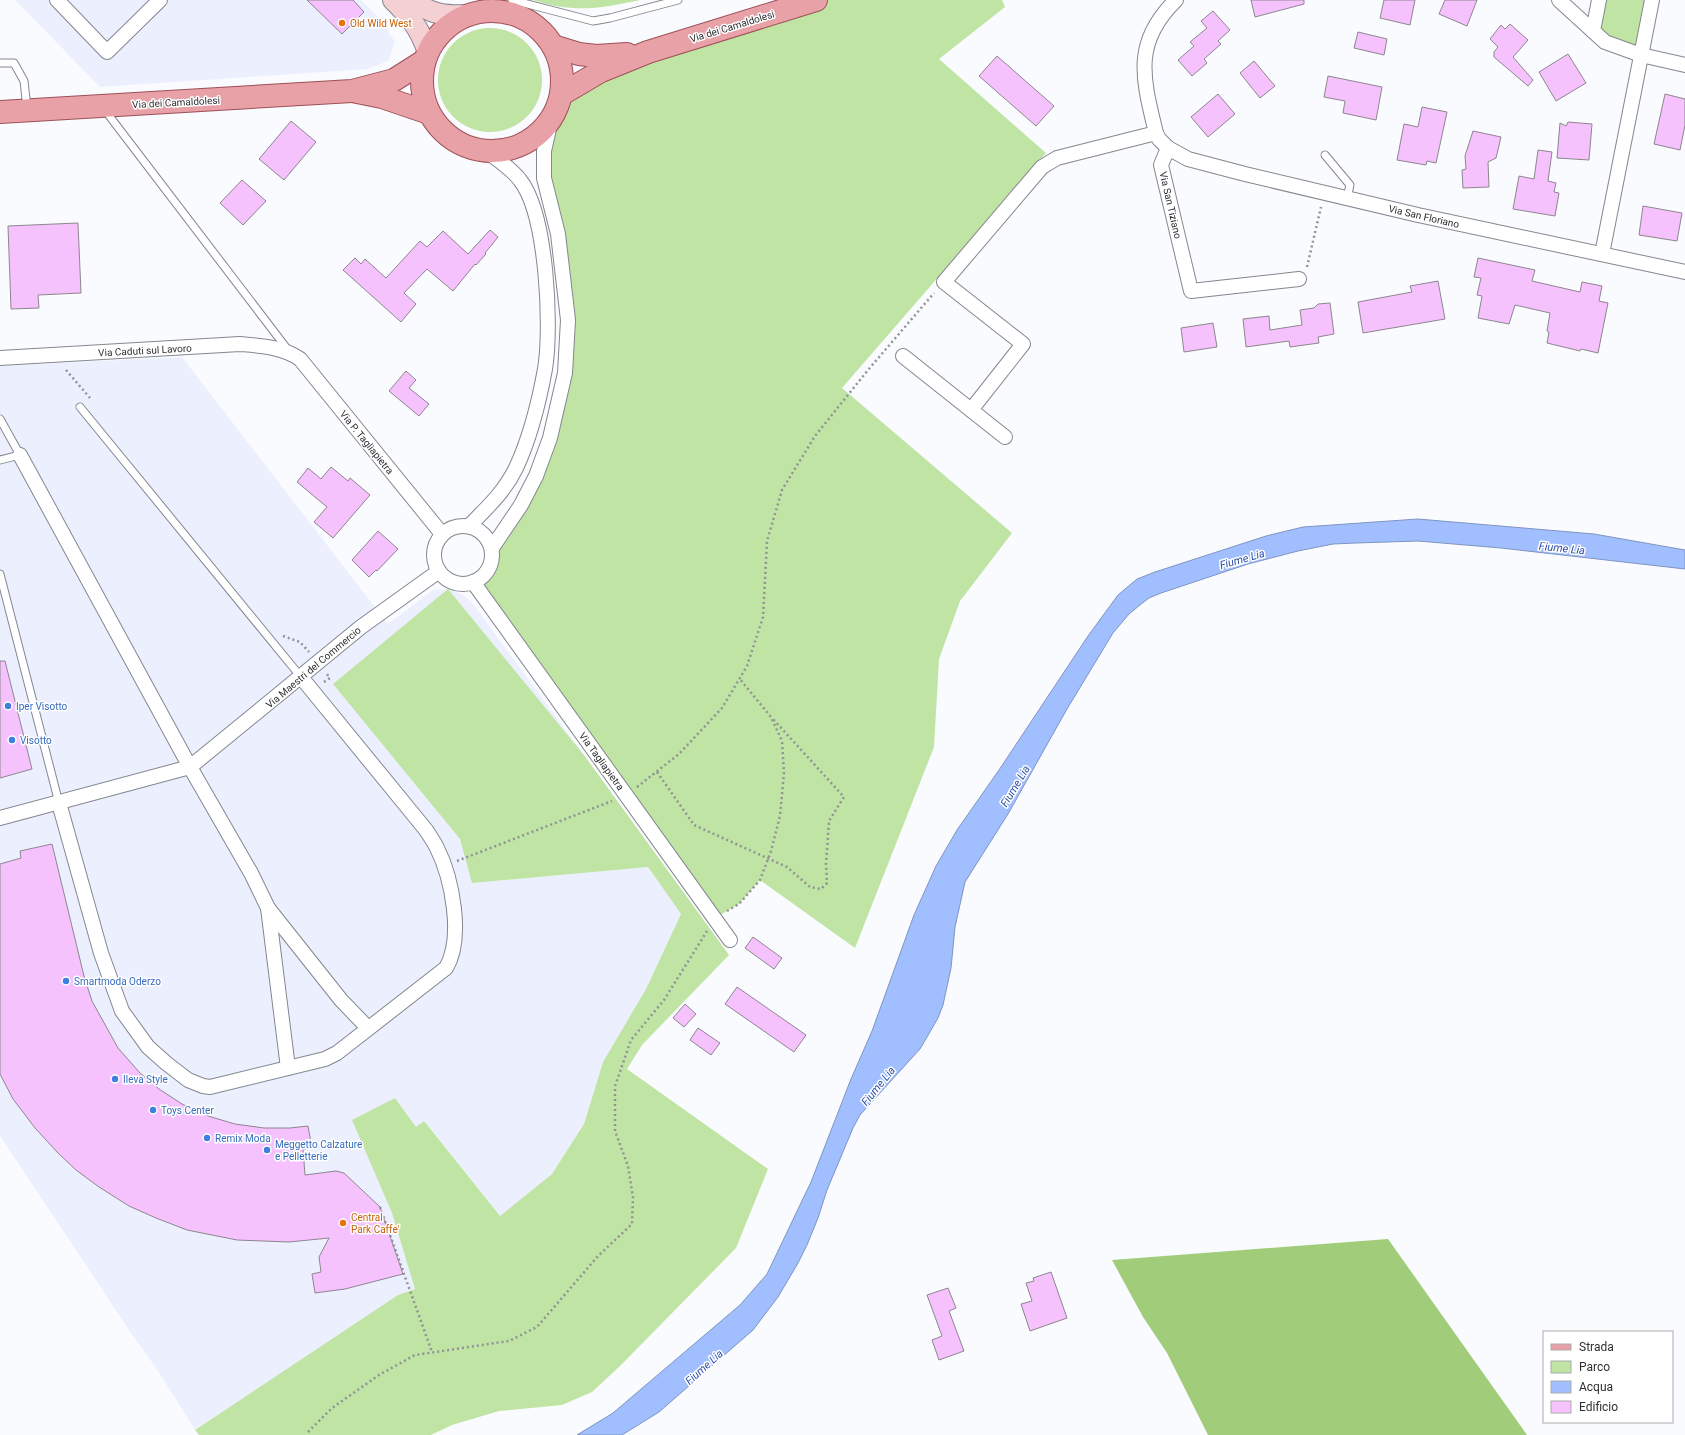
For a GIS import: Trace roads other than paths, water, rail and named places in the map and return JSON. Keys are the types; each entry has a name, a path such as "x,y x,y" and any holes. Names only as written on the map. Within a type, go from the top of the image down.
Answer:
{"main road":[{"name":"Via dei Camaldolesi","path":"562,94 601,71 648,52 816,0"},
{"path":"500,11 521,17 539,29 553,46 560,61 563,77 562,94 558,107 551,120 539,134 523,145 505,151 486,151 468,148 452,140 439,128 429,113 422,90 421,78 426,56 441,32 458,19 468,15 479,12 500,11"},
{"name":"Via dei Camaldolesi","path":"553,46 579,54 596,56 648,52"},
{"name":"Via dei Camaldolesi","path":"0,112 352,91 394,80 426,56"},
{"name":"Via dei Camaldolesi","path":"352,91 382,97 429,113"}],"street":[{"path":"57,0 107,52 160,0"},
{"path":"393,0 409,16 422,34 426,56"},
{"path":"413,0 436,14 450,16 468,15"},
{"path":"1168,148 1159,139 1156,133 1144,86 1143,63 1147,44 1155,26 1176,0"},
{"path":"1558,0 1605,42 1641,55 1685,65"},
{"path":"1593,31 1599,0"},
{"path":"1602,254 1652,0"},
{"path":"492,548 521,504 536,476 550,438 565,373 568,320 558,234 544,178 544,151 551,120"},
{"path":"971,410 1023,344 944,282 1042,167 1048,162 1056,158 1156,133"},
{"name":"Via San Floriano","path":"1168,148 1188,159 1324,193 1685,272"},
{"name":"Via San Tiziano","path":"1168,148 1162,165 1191,291 1299,278"},
{"path":"469,526 501,493 516,468 530,433 545,368 548,316 542,243 531,201 521,181 506,166 486,151"},
{"name":"Via Caduti sul Lavoro","path":"0,358 240,344 277,348 290,352"},
{"name":"Via P. Tagliapietra","path":"290,352 300,359 442,534"},
{"path":"903,356 1005,437"},
{"path":"20,455 190,767 251,873 268,908 341,1000 368,1028"},
{"path":"460,526 469,526 484,534 489,540 492,548 492,556 488,572 473,582 464,584 454,583 445,578 439,571 434,556 438,541 442,534 450,529 460,526"},
{"name":"Via Maestri del Commercio","path":"190,767 361,627 439,571"},
{"name":"Via Tagliapietra","path":"473,582 730,940"},
{"path":"59,803 94,932 113,990 122,1011 148,1047 188,1080 210,1087 325,1059 337,1054 368,1028 446,968 450,960 454,933 452,897 444,866 437,847 426,830 301,677"},
{"path":"0,818 190,767"},
{"path":"268,908 288,1068"}],"lane":[{"path":"512,0 592,21 610,18 678,0"},
{"path":"0,64 14,63 24,82 27,110"},
{"path":"101,106 290,352"},
{"path":"1325,155 1350,185 1347,198"},
{"path":"80,407 301,677"},
{"path":"0,419 20,455 0,460"},
{"path":"0,574 59,803"}],"water":[{"name":"Fiume Lia","path":"1418,519 1594,534 1685,550 1685,569 1501,548 1418,541 1333,544 1298,551 1248,564 1161,593 1149,598 1140,605 1129,614 1113,633 1067,709 1008,814 965,882 955,927 951,968 943,1005 938,1018 920,1049 860,1115 827,1190 807,1245 778,1297 753,1330 659,1412 622,1435 577,1435 613,1413 740,1305 767,1274 811,1182 851,1079 872,1031 914,915 936,866 957,830 999,770 1088,636 1118,595 1137,579 1266,536 1303,527"}],"place":[{"name":"Old Wild West","path":"342,23"},
{"name":"Iper Visotto","path":"8,706"},
{"name":"Visotto","path":"12,740"},
{"name":"Smartmoda Oderzo","path":"66,981"},
{"name":"Ileva Style","path":"115,1079"},
{"name":"Toys Center","path":"153,1110"},
{"name":"Remix Moda","path":"207,1138"},
{"name":"Meggetto Calzature e Pelletterie","path":"267,1150"},
{"name":"Central Park Caffe'","path":"343,1223"}]}
